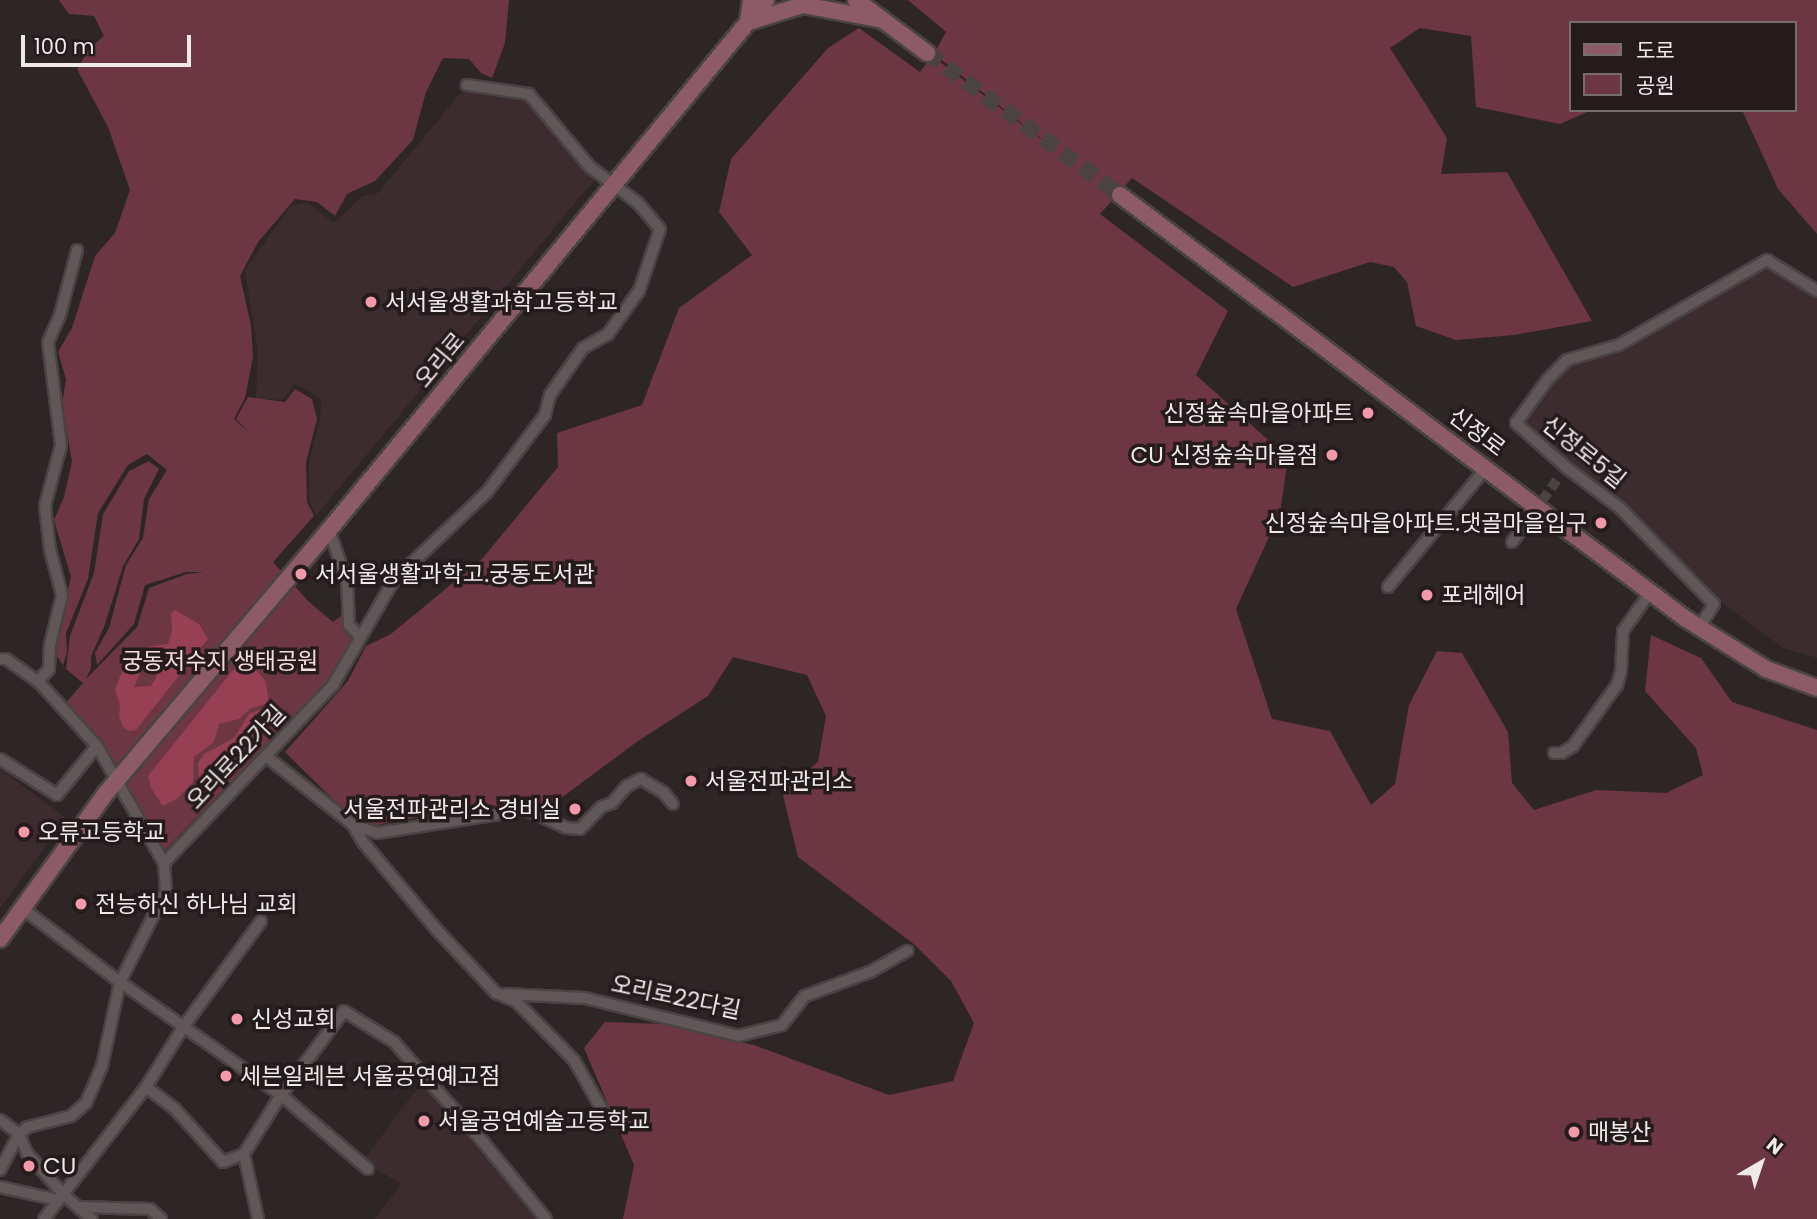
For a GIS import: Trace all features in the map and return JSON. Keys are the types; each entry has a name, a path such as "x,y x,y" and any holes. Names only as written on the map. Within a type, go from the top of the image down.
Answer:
{"main road":[{"path":"751,0 748,22 803,5 883,20"},
{"name":"오리로","path":"0,939 115,782 329,530 614,187 765,0"},
{"path":"856,0 928,53"},
{"name":"신정로","path":"1119,195 1487,467 1699,628 1766,669 1817,688"}],"street":[{"path":"467,85 529,94 590,167 614,187"},
{"name":"오리로22가길","path":"164,863 333,685 394,580 487,492 545,415 550,395 583,348 608,334 639,290 660,229 638,204 614,187"},
{"path":"38,681 49,669 50,645 62,594 50,550 45,506 61,445 48,342 60,315 77,250"},
{"name":"신정로5길","path":"1699,628 1714,604 1620,508 1563,472 1516,423 1548,379 1567,360 1619,345 1767,260 1817,291"},
{"path":"1388,587 1487,467"},
{"path":"1512,542 1525,525"},
{"path":"329,530 347,581 349,625 360,637"},
{"path":"1554,753 1562,753 1573,746 1617,685 1621,671 1623,631 1651,591"},
{"path":"0,659 6,659 38,681 97,747 164,863 166,891 120,982 102,1066 86,1103 71,1116 27,1127 19,1134 0,1170"},
{"path":"0,759 57,795 97,747"},
{"path":"267,757 353,825 376,834 526,810 567,828 580,829 601,807 612,803 627,786 641,779 664,793 673,804"},
{"path":"353,825 363,842 436,929 496,993 516,1001 574,1060 608,1120"},
{"path":"22,908 120,982 281,1095 368,1169"},
{"path":"44,1219 146,1087 184,1026 261,921"},
{"name":"오리로22다길","path":"496,993 585,998 738,1036 782,1025 805,996 870,972 907,951"},
{"path":"146,1087 174,1108 223,1162 244,1154 281,1095 344,1011 394,1042 483,1142 545,1219"},
{"path":"0,1120 19,1134 26,1153 61,1197"},
{"path":"244,1154 257,1219"},
{"path":"0,1187 61,1197 79,1207 92,1219"},
{"path":"79,1207 150,1209 161,1219"}],"shaded area":[{"name":"서서울생활과학고등학교","path":"467,85 529,94 599,174 316,516 309,502 309,464 320,419 321,398 295,384 283,400 256,398 258,352 245,270 291,206 307,202 334,223 361,197 378,193"},
{"path":"1767,260 1817,291 1817,658 1783,648 1693,581 1620,508 1516,423 1567,360 1619,344"},
{"path":"175,610 199,624 208,639 136,730 129,731 123,727 119,716 120,705 115,690 125,664 135,655 147,647 168,644 172,630 171,613","holes":["154,667 157,676 151,686 134,687 141,671"]},
{"path":"241,660 251,663 266,682 269,703 251,708 239,719 219,724 214,742 194,757 193,782 178,798 163,806 151,788 148,776"},
{"path":"266,707 271,708 268,722 253,731 233,753 212,764 199,783 198,763 204,754 234,738 249,714"},
{"name":"오류고등학교","path":"0,769 66,818 0,908"},
{"name":"서울공연예술고등학교","path":"422,1082 536,1219 375,1219 401,1184 363,1161"}],"green space":[{"name":"궁동저수지 생태공원","path":"59,0 509,0 505,43 492,78 481,73 469,59 443,58 426,92 413,140 375,181 347,194 335,216 317,202 295,199 258,242 240,276 251,325 253,357 245,398 234,419 252,435 236,419 248,397 285,402 295,389 312,399 317,419 306,462 307,502 314,516 273,562 308,601 333,622 345,613 356,639 333,676 163,852 99,740 64,705 83,683 66,669 70,636 94,573 103,514 129,471 149,461 159,469 144,499 139,539 123,566 104,627 91,656 91,668 86,679 137,627 149,588 187,574 204,572 186,572 145,585 134,624 97,665 95,653 109,628 126,565 143,538 149,499 167,470 147,454 128,465 98,513 88,579 66,633 67,653 63,665 53,651 71,577 54,520 64,497 72,461 62,404 66,379 58,352 72,328 95,256 115,233 130,190 108,127 77,69 89,49 104,36 94,16 69,14"},
{"path":"908,0 1817,0 1817,234 1778,189 1743,112 1796,112 1796,21 1568,21 1568,112 1587,112 1560,124 1476,107 1471,36 1420,28 1390,48 1447,138 1441,174 1507,172 1592,321 1514,335 1456,340 1416,326 1407,282 1394,267 1370,262 1293,287 1132,178 1100,214 1228,311 1196,375 1288,458 1280,513 1236,609 1272,719 1330,731 1371,805 1395,784 1409,705 1437,651 1462,653 1508,732 1512,783 1534,810 1596,790 1666,793 1703,775 1696,748 1645,691 1651,635 1701,658 1732,702 1817,730 1817,1219 623,1219 634,1165 584,1048 605,1022 663,1024 754,1045 889,1095 953,1081 974,1023 951,981 915,945 798,857 782,791 818,762 826,716 807,675 733,657 708,696 638,741 549,807 465,808 362,828 285,752 348,681 366,646 391,634 482,559 558,467 557,433 642,405 679,308 752,255 719,212 731,159 828,48 859,28 920,72 932,56 1067,159 934,54 946,32"}],"tunnel":[{"path":"927,53 1120,195"},
{"path":"1525,525 1559,477"}],"place":[{"name":"서서울생활과학고등학교","path":"371,302"},
{"name":"신정숲속마을아파트","path":"1368,413"},
{"name":"CU 신정숲속마을점","path":"1332,455"},
{"name":"신정숲속마을아파트.댓골마을입구","path":"1601,523"},
{"name":"서서울생활과학고.궁동도서관","path":"301,574"},
{"name":"포레헤어","path":"1427,595"},
{"name":"서울전파관리소","path":"691,781"},
{"name":"서울전파관리소 경비실","path":"575,809"},
{"name":"오류고등학교","path":"24,832"},
{"name":"전능하신 하나님 교회","path":"81,904"},
{"name":"신성교회","path":"237,1019"},
{"name":"세븐일레븐 서울공연예고점","path":"226,1076"},
{"name":"서울공연예술고등학교","path":"424,1121"},
{"name":"매봉산","path":"1574,1132"},
{"name":"CU","path":"29,1166"}]}
